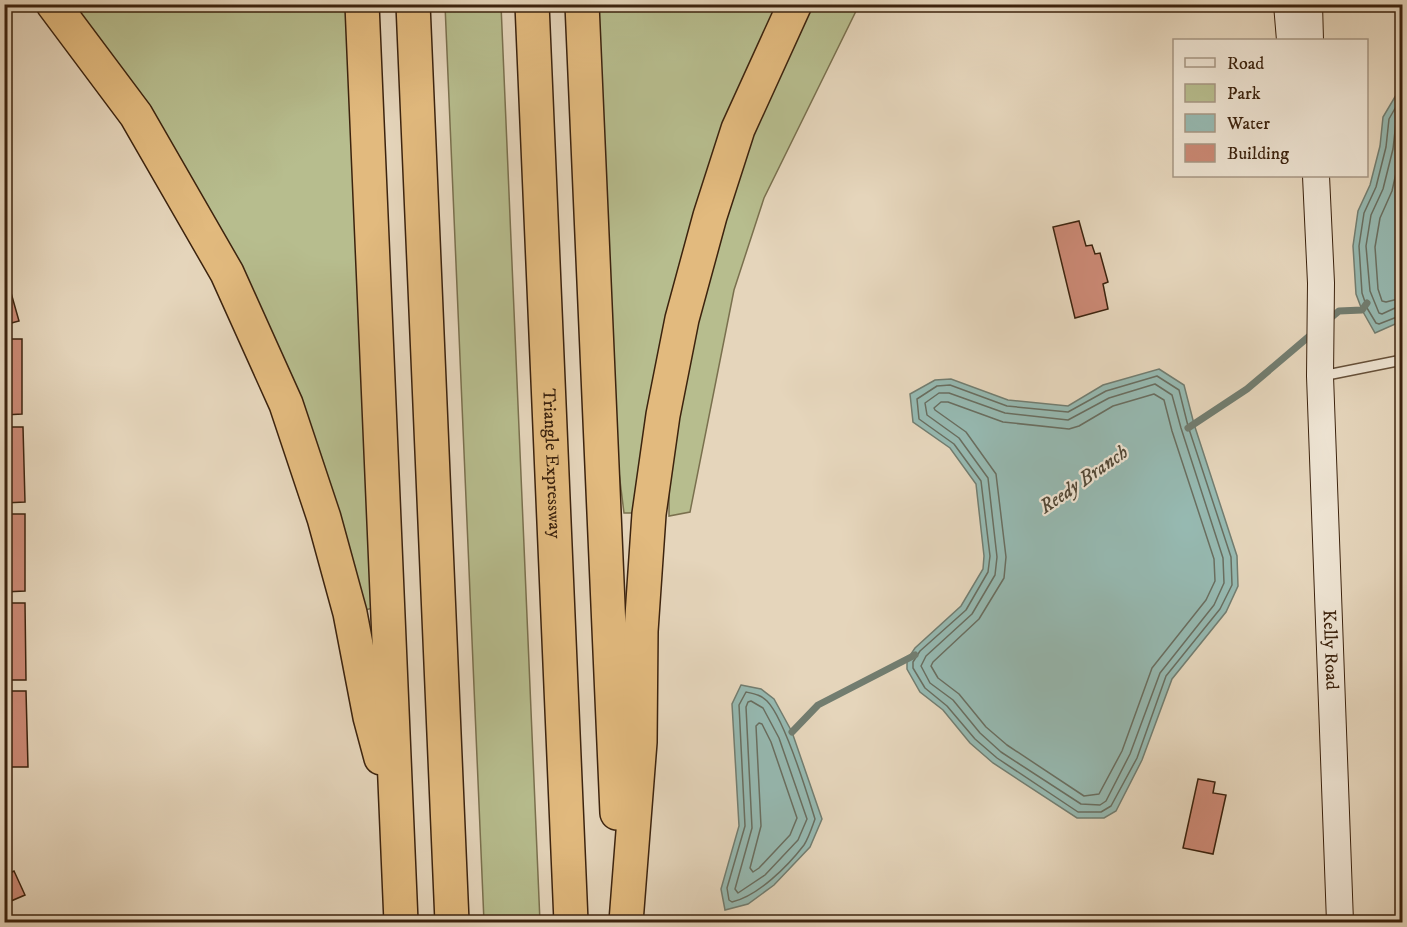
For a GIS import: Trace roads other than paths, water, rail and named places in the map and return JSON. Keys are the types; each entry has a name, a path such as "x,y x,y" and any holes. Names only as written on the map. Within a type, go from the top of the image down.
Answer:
{"highway":[{"path":"53,4 136,115 227,273 286,404 324,518 350,614 370,717 397,815"},
{"path":"362,4 401,922"},
{"path":"413,4 452,922"},
{"name":"Triangle Expressway","path":"532,4 571,922"},
{"path":"582,4 624,922"},
{"path":"624,922 640,742 641,631 649,514 665,404 682,319 710,216 738,129 795,4"}],"main road":[{"path":"1287,4 1290,39"},
{"path":"1309,4 1310,39"},
{"name":"Kelly Road","path":"1299,177 1320,376"},
{"name":"Kelly Road","path":"1316,177 1321,283 1320,376 1340,922"}],"lane":[{"path":"1320,376 1402,360"}],"water":[{"path":"1402,85 1402,321 1375,333 1356,294 1353,246 1358,211 1370,185 1380,146 1383,117"},
{"path":"1159,369 1184,385 1194,424 1237,556 1238,586 1226,612 1172,679 1142,760 1116,811 1104,818 1077,818 993,763 970,743 943,710 920,692 907,669 907,660 915,648 961,606 983,569 984,556 976,484 950,448 913,422 910,394 935,380 951,379 1008,400 1068,406 1103,385"},
{"path":"741,685 761,689 774,699 792,732 822,819 810,847 774,885 748,904 725,910 721,889 739,826 732,704"}],"waterway":[{"name":"Reedy Branch","path":"1328,320 1339,311 1362,310 1367,303"},
{"name":"Reedy Branch","path":"1188,428 1247,389 1313,333"},
{"name":"Reedy Branch","path":"792,732 818,705 915,655"}]}
